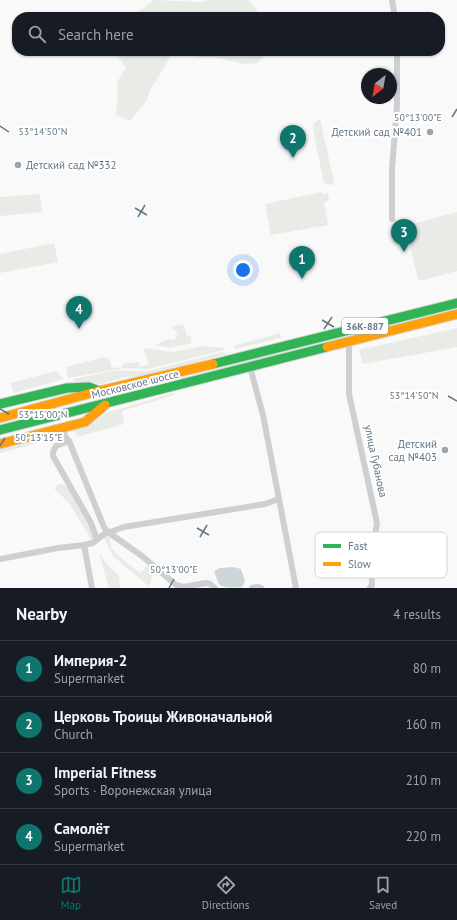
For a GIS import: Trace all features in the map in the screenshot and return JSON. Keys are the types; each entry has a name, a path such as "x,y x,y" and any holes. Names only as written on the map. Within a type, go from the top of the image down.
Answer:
{"main road":[{"name":"Московское шоссе","path":"274,355 282,347 457,303"},
{"name":"Московское шоссе","path":"0,430 250,367 283,352 349,339 457,308"},
{"name":"Московское шоссе","path":"0,418 99,391 349,339 457,314"},
{"path":"0,404 67,388 89,387 99,391"},
{"path":"0,444 85,422 106,404"}],"street":[{"path":"392,0 393,12"},
{"path":"392,219 392,169 397,106 397,56"},
{"name":"улица Губанова","path":"349,339 349,394 377,524 376,532"},
{"path":"250,367 263,415 296,588"},
{"path":"62,428 69,441 104,527 108,532 142,556 176,585 183,587 210,584 215,588"},
{"path":"69,441 56,446 53,456 91,523 97,539"},
{"path":"0,559 92,543 108,532 124,527 265,504 279,499"},
{"path":"84,545 92,588"},
{"name":"улица Губанова","path":"370,588 372,585 372,578"},
{"path":"252,588 261,588"}],"shaded area":[{"path":"153,0 204,2 209,0 249,0 258,12 138,12"},
{"path":"118,56 171,56 150,90 147,100 130,121 116,115 118,97 117,82 126,68"},
{"path":"197,56 264,56 258,63 244,64 214,57"},
{"path":"320,119 334,182 332,185 325,184 323,179 313,129 314,123"},
{"path":"322,192 323,194 328,193 329,200 324,202 328,225 271,235 265,204"},
{"path":"40,194 42,212 0,216 0,197"},
{"path":"457,212 457,271 420,281 418,279 405,226"},
{"path":"54,243 58,262 0,273 0,254"},
{"path":"183,324 187,336 190,336 192,343 170,348 155,345 168,339 174,340 178,333 171,327"},
{"path":"457,328 457,347 363,364 359,350"},
{"path":"280,333 281,338 235,349 233,346"},
{"path":"204,346 224,348 224,350 148,369 123,368 68,378 66,367 105,357 110,361 112,368 122,367 122,364 138,362 141,367 149,364 143,348 173,352"},
{"path":"222,352 228,354 145,376 127,377 100,384 78,384 74,382 73,379 117,370 144,372"},
{"path":"56,371 64,379 13,393 11,383"},
{"path":"173,393 174,395 122,411 124,424 77,437 73,429 89,426 106,413"},
{"path":"64,432 65,436 0,453 0,449"},
{"path":"59,484 70,486 94,536 93,543 70,504 54,488"},
{"path":"106,535 110,538 111,548 140,573 148,565 153,567 149,586 113,556 104,538"},
{"path":"101,555 105,562 119,576 120,588 109,588 100,556"},
{"path":"233,567 241,569 245,581 242,587 230,588 219,585 214,571 220,568"}],"traffic: fast":[{"path":"213,364 457,303"},
{"path":"0,430 327,347"},
{"path":"0,404 67,388 89,387 99,391"}],"traffic: slow":[{"path":"327,347 457,314"},
{"path":"0,418 99,391 213,364"},
{"path":"0,444 85,422 105,405"}],"place":[{"name":"Детский сад №401","path":"430,132"},
{"name":"Церковь Троицы Живоначальной","path":"293,158"},
{"name":"Детский сад №332","path":"18,165"},
{"name":"Imperial Fitness","path":"404,252"},
{"name":"Империя-2","path":"302,279"},
{"name":"Самолёт","path":"79,329"},
{"name":"Детский сад №403","path":"445,450"}]}
